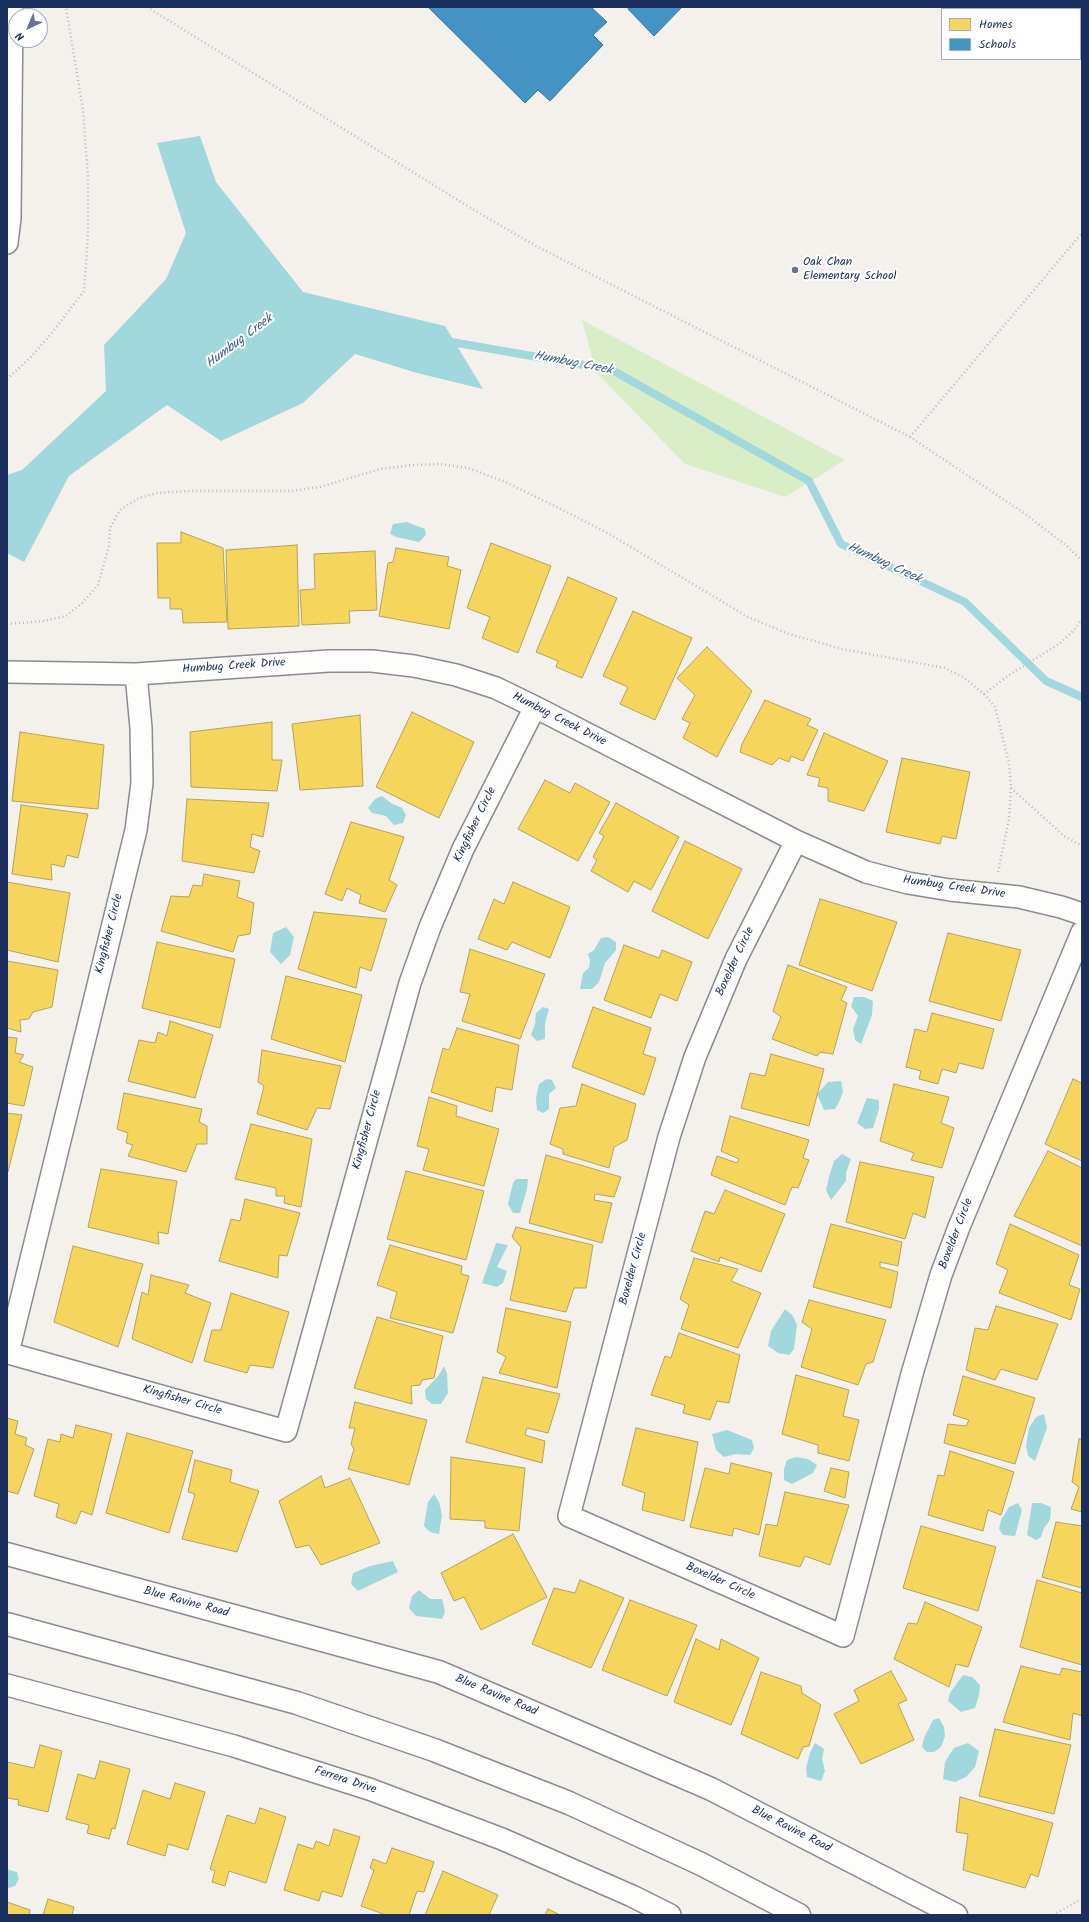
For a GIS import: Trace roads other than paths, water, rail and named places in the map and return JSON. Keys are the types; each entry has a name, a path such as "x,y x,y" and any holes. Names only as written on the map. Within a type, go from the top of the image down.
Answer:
{"main road":[{"name":"Blue Ravine Road","path":"7,1554 439,1672 711,1789 956,1915"},
{"path":"7,1624 297,1703 434,1750 569,1803 701,1864 799,1915"}],"street":[{"path":"7,243 10,218 12,7"},
{"name":"Humbug Creek Drive","path":"7,672 136,674 329,661 372,661 414,666 456,675 496,688 796,841 866,872 908,883 950,890 1019,897 1082,914"},
{"name":"Kingfisher Circle","path":"136,674 141,728 142,783 136,830 8,1353 286,1431 410,983 430,927 463,849 535,707"},
{"name":"Boxelder Circle","path":"796,841 736,958 695,1056 669,1137 569,1516 843,1636 912,1374 941,1275 959,1227 1082,932"},
{"name":"Ferrera Drive","path":"7,1685 234,1746 369,1789 502,1839 632,1896 670,1915"}],"water":[{"path":"200,136 216,182 303,292 445,326 483,389 417,373 355,354 303,403 221,441 167,405 69,476 24,562 7,553 7,475 22,470 106,391 104,345 166,279 186,233 157,143"},
{"path":"407,522 425,529 426,535 419,542 396,537 390,534 393,524"},
{"path":"382,796 391,803 402,808 406,815 403,823 394,825 386,816 372,813 368,808 375,799"},
{"path":"286,927 294,937 290,955 281,964 270,952 273,933"},
{"path":"608,937 616,942 616,950 605,963 599,982 592,989 580,989 583,973 589,968 590,960 588,954 594,950 601,938"},
{"path":"854,997 864,997 873,1001 872,1015 861,1044 855,1040 853,1029 858,1016 851,1006"},
{"path":"543,1007 549,1009 545,1024 545,1039 537,1041 531,1035 535,1024 536,1013"},
{"path":"547,1079 552,1080 556,1088 549,1094 549,1109 543,1113 537,1110 536,1098 539,1084"},
{"path":"841,1081 843,1092 835,1109 824,1110 817,1094 828,1082"},
{"path":"867,1098 879,1100 879,1109 873,1128 865,1129 857,1123"},
{"path":"842,1154 851,1159 846,1173 846,1181 831,1200 826,1190 829,1177 834,1161"},
{"path":"516,1179 528,1179 527,1189 520,1213 513,1213 508,1204 513,1183"},
{"path":"496,1243 508,1245 497,1267 507,1271 503,1283 497,1287 482,1283"},
{"path":"785,1309 793,1316 797,1325 794,1349 789,1355 778,1353 768,1346 771,1331"},
{"path":"444,1366 447,1374 448,1393 441,1404 432,1404 426,1399 425,1390 439,1375"},
{"path":"1044,1414 1047,1428 1035,1461 1028,1456 1026,1446 1029,1428 1036,1417"},
{"path":"727,1430 752,1440 754,1448 750,1455 736,1454 724,1457 716,1450 712,1434"},
{"path":"796,1457 808,1459 817,1465 813,1473 792,1484 784,1480 784,1469 787,1460"},
{"path":"434,1494 439,1502 442,1515 439,1534 430,1532 424,1526 428,1502"},
{"path":"1018,1503 1022,1510 1015,1536 1003,1535 999,1529 1001,1520 1009,1507"},
{"path":"1032,1503 1041,1503 1051,1507 1050,1520 1044,1528 1041,1537 1036,1540 1027,1535"},
{"path":"393,1561 398,1572 358,1591 351,1584 353,1573 370,1566"},
{"path":"419,1590 430,1599 442,1599 445,1612 442,1619 416,1616 409,1608 412,1596"},
{"path":"963,1675 972,1677 980,1685 975,1708 961,1712 948,1701 950,1693"},
{"path":"939,1718 944,1727 945,1736 941,1747 934,1752 927,1752 922,1747 924,1738 933,1720"},
{"path":"815,1743 824,1749 822,1759 825,1771 821,1781 807,1777 806,1768 810,1753"},
{"path":"968,1743 979,1751 975,1767 966,1777 955,1782 943,1779 945,1762 954,1748"},
{"path":"7,1867 9,1870 17,1872 19,1879 15,1886 9,1888 7,1887"}],"waterway":[{"name":"Humbug Creek","path":"446,341 612,370 809,481 841,544 965,602 1046,681 1082,697"}],"place":[{"name":"Oak Chan Elementary School","path":"795,270"}]}
